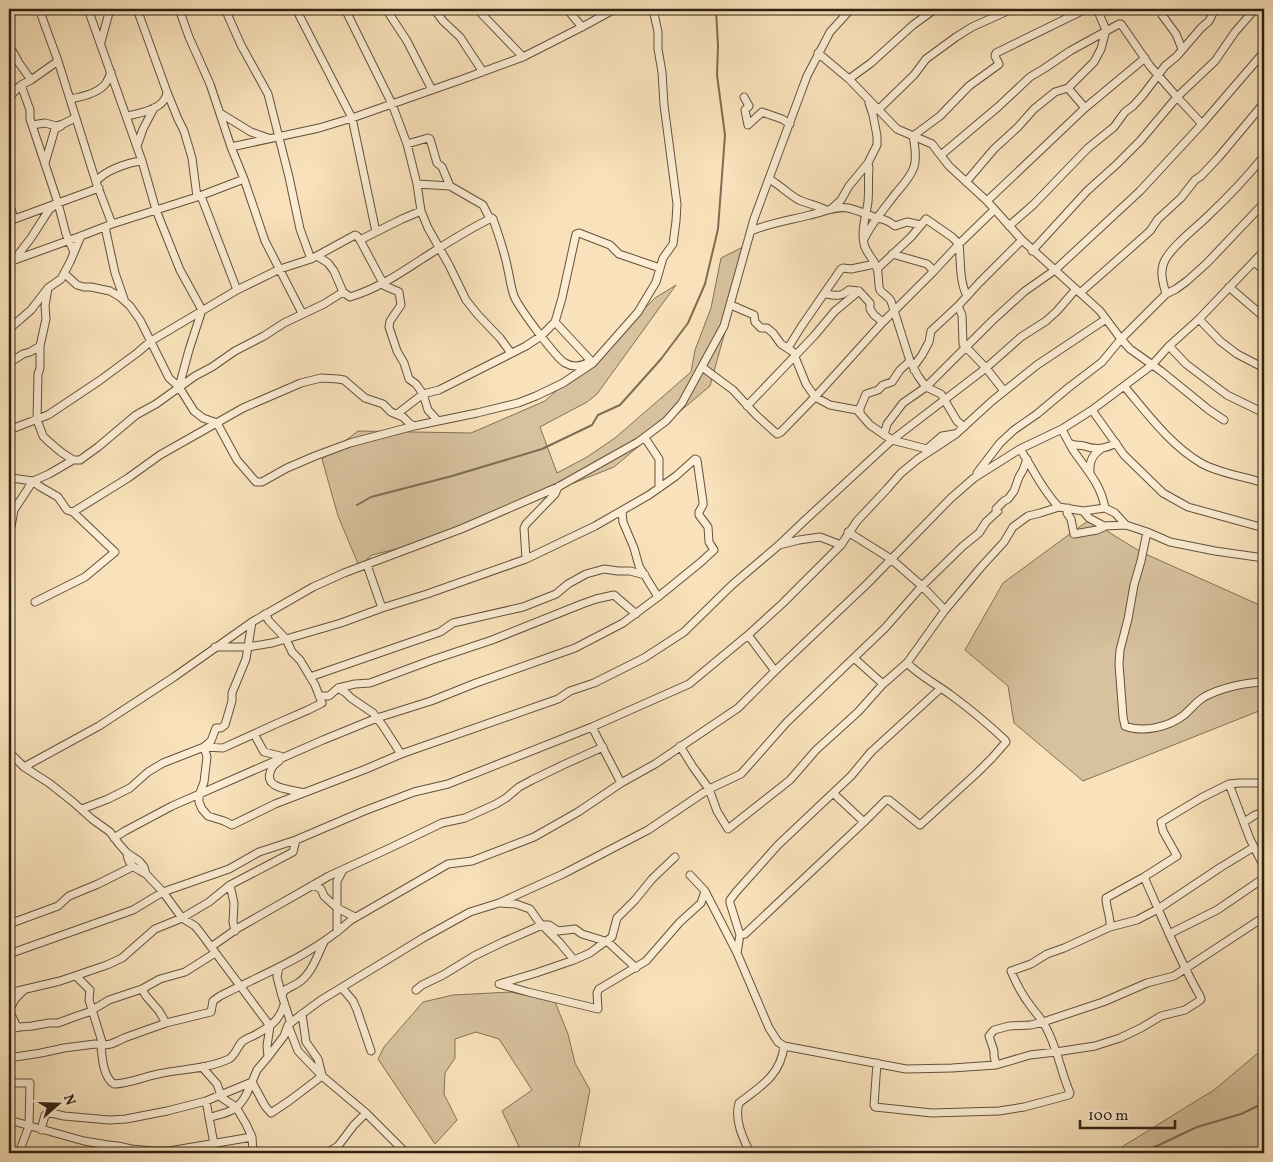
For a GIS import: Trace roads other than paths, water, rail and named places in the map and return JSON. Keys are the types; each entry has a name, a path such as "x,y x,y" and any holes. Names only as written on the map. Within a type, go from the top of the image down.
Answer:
{"street":[{"path":"39,9 58,61 97,185 108,225 115,273 125,301"},
{"path":"88,9 112,72 142,161 156,210 180,270 202,310 179,387"},
{"path":"101,43 110,9"},
{"path":"137,9 167,92 184,131 192,158 199,197 237,290"},
{"path":"179,9 210,84 265,241 302,313"},
{"path":"225,9 241,45 268,94 300,229 314,258 328,263 343,292 350,297 372,289 399,275 439,248 490,219"},
{"path":"296,9 352,118 376,232"},
{"path":"344,9 392,104 407,144 417,184 421,211 428,228 466,300 511,353"},
{"path":"386,9 408,41 432,90"},
{"path":"434,9 443,21 460,37 483,72"},
{"path":"478,9 523,57"},
{"path":"567,9 582,27"},
{"path":"231,147 319,128 483,72 523,57 615,9"},
{"path":"64,273 77,285 110,291 130,306 140,320 169,378 179,387 194,411 202,418 217,423 237,460 256,482 262,482 287,468 315,456 356,442 414,426 477,414 536,396 563,383 592,362 638,312 656,282 663,258 673,244 677,204 664,105 658,32 653,9"},
{"path":"24,767 99,726 174,677 252,622 313,587 344,573 461,529 558,487 645,438 666,422 682,403 724,326 750,231 807,76 830,32 851,9"},
{"path":"849,79 935,9"},
{"path":"878,110 914,75 926,60 956,37 972,27 1012,9"},
{"path":"913,136 940,116 969,86 998,65 996,53 1086,9"},
{"path":"966,182 994,149 1034,109 1055,92 1068,88 1083,74 1098,55 1106,30 1098,9"},
{"path":"1162,9 1162,15 1176,34 1182,49"},
{"path":"1009,226 1034,204 1078,158 1133,106 1165,66 1209,21 1214,9"},
{"path":"1032,251 1087,191 1140,141 1177,97 1215,61 1235,32 1255,9"},
{"path":"940,155 998,107 1030,77 1106,30 1121,24 1145,58 1202,124"},
{"path":"9,46 31,80"},
{"path":"884,435 887,424 903,403 926,386 1025,291 1055,270 1140,191 1202,124 1264,52"},
{"path":"818,54 849,79 897,129 932,144 949,166 987,201 1032,251 1078,291 1106,319 1130,349 1224,420"},
{"path":"987,201 1086,108 1145,58"},
{"path":"9,97 21,85 58,61"},
{"path":"70,100 104,86 112,72"},
{"path":"21,85 30,110 30,119 74,252"},
{"path":"1068,88 1086,108"},
{"path":"126,116 139,114 154,108 165,100 167,92"},
{"path":"744,97 748,106 745,110 748,125 762,112 790,124"},
{"path":"829,209 841,200 868,163 877,145 873,115 867,98"},
{"path":"204,747 206,758 205,775 199,795 199,802 208,816 232,825 275,804 401,754 558,699 644,658 684,632 732,585 779,545 892,440 986,368 1021,337 1046,321 1078,291 1150,231 1158,219 1181,198 1195,180 1218,158 1264,103"},
{"path":"137,146 154,108"},
{"path":"220,113 251,132 268,138"},
{"path":"44,163 55,129 75,118"},
{"path":"32,125 46,122 56,126 63,124"},
{"path":"864,239 877,218 908,179 914,167 916,147 913,136"},
{"path":"407,144 429,138 437,164 442,167 450,186"},
{"path":"1166,294 1161,278 1164,261 1180,242 1216,209 1264,156"},
{"path":"9,202 12,220 58,203 97,185 100,176 135,161 142,161"},
{"path":"868,163 868,203 864,220 864,239 865,248 876,266 879,288 889,296 914,370 926,386 941,394 957,421 964,427"},
{"path":"11,261 108,225 199,197 244,179"},
{"path":"769,179 801,201 829,209"},
{"path":"417,184 450,186 483,204 490,219 493,219 515,299 541,336 564,363 572,366 592,362"},
{"path":"11,261 31,238 49,210 58,203"},
{"path":"974,478 1007,436 1102,362 1121,339 1166,294 1194,275 1264,203"},
{"path":"750,231 829,209 847,208 877,218 887,219 895,226 907,222 921,225"},
{"path":"702,367 734,390 747,406 777,434 781,432 883,322 994,210"},
{"path":"360,240 421,211"},
{"path":"788,348 843,268 876,266 911,237 926,219 959,244 960,271 964,290 968,296"},
{"path":"397,414 423,394 439,390 526,346 541,336 555,322 577,233 605,243 620,254 660,268"},
{"path":"9,430 48,416 99,381 151,341 237,290 280,269 314,258 354,235 360,240 384,286 399,292 401,305 390,321 389,327 409,378 423,394 428,410 438,421"},
{"path":"9,329 31,310 48,288 61,279 81,236"},
{"path":"914,370 914,366 929,342 931,331 1022,240"},
{"path":"9,1058 90,1044 102,1045 118,1042 124,1038 166,1023 211,1012 213,1001 324,942 355,917 448,864 472,861 534,837 655,764 738,708 866,585 951,498 974,478 1020,449 1062,429 1092,410 1152,365 1168,346 1199,319 1264,251"},
{"path":"892,254 927,264 933,272"},
{"path":"1254,262 1264,270"},
{"path":"1229,287 1264,317"},
{"path":"48,288 45,306 46,319 40,346 37,420 43,436 73,460"},
{"path":"825,294 839,296 849,290 859,291 870,304 870,309 874,315 883,322"},
{"path":"747,406 836,311 859,291"},
{"path":"9,538 14,510 33,482 73,460 80,460 136,415 156,404 235,351 343,292"},
{"path":"731,304 754,315 755,322 761,328 767,328 781,344 788,348 795,356 800,372 815,397 830,405 857,410 870,424 892,440 927,449 942,436 956,434"},
{"path":"958,306 962,315 963,344 986,368 1004,392"},
{"path":"9,954 132,910 163,892 229,869 258,852 296,840 414,792 448,784 592,727 689,684 748,635 840,545 857,521 902,473 918,459 956,434 1037,365 1106,319"},
{"path":"1199,319 1220,341 1237,354 1264,368"},
{"path":"555,322 592,362"},
{"path":"9,363 40,346"},
{"path":"1168,346 1186,364 1227,395 1264,413"},
{"path":"860,413 860,408 866,394 892,382 910,360"},
{"path":"73,512 128,478 160,455 243,408 301,383 321,378 344,380 365,398 383,404 391,412 403,417 414,426"},
{"path":"1124,386 1183,451 1202,464 1257,482"},
{"path":"1092,410 1124,455 1163,493 1188,507 1264,528"},
{"path":"1062,429 1069,443 1090,472 1103,497 1105,508"},
{"path":"645,438 659,459 659,488"},
{"path":"1069,443 1074,446 1083,445 1101,449"},
{"path":"1090,472 1091,460 1097,451 1116,443"},
{"path":"1020,449 1047,493 1060,507"},
{"path":"114,838 125,830 172,806 281,758 377,718 431,701 574,648 623,624 701,562 714,549 709,542 708,527 699,516 703,502 697,460 695,459 676,476 622,511 526,559 341,623 286,639 248,647 215,647"},
{"path":"208,1118 236,1108 249,1090 257,1070 284,1036 289,1024 321,1000 423,938 470,912 499,903 564,874 648,830 709,789 740,774 787,722 885,628 922,586 979,533 986,522 998,511 996,509 1014,491 1027,459"},
{"path":"9,476 33,482 58,497 67,510 73,512 116,552 85,577 35,602"},
{"path":"526,559 524,528 555,494 558,487"},
{"path":"680,746 692,767 709,789 716,811 728,829 790,780 816,750 858,712 883,684 907,663 945,610 1004,542 1013,527 1028,516 1060,507 1083,511 1105,508 1115,513 1126,525"},
{"path":"1068,508 1067,513 1071,519 1074,534 1097,530 1109,525"},
{"path":"622,511 623,522 640,566 658,597"},
{"path":"1083,511 1089,518 1104,526 1126,525 1170,542 1264,558"},
{"path":"848,532 891,559 922,586 945,610"},
{"path":"1147,532 1120,650 1119,664 1125,726 1142,728 1165,726 1177,720 1206,696 1236,685 1264,682"},
{"path":"779,545 820,537 840,545"},
{"path":"367,565 382,608"},
{"path":"310,677 440,632 453,623 548,598 586,574 604,569 630,571 644,575"},
{"path":"320,696 329,696 338,688 370,683 582,604 610,596 616,596 636,614"},
{"path":"204,747 223,748 320,704 322,701 313,680 300,660 292,652 286,639 265,614"},
{"path":"82,809 130,788 148,772 163,763 204,747 211,742 216,728 221,728 225,725 232,701 232,693 246,659 252,622"},
{"path":"748,635 775,671"},
{"path":"854,658 883,684"},
{"path":"740,935 745,934 887,799 920,825 987,763 1006,742 987,723 962,703 917,673 907,663"},
{"path":"338,688 377,718 401,754"},
{"path":"737,953 740,935 730,900 778,845 940,688"},
{"path":"592,727 621,783"},
{"path":"254,734 264,752 280,756 281,758"},
{"path":"9,1029 58,1023 93,1011 109,1000 142,989 152,982 186,972 235,931 329,876 442,823 465,818 496,804 532,780 603,747"},
{"path":"9,752 24,767 49,783 110,832 127,853 139,860 146,874"},
{"path":"281,758 271,770 270,781 272,784 283,789 304,793"},
{"path":"1110,927 1106,898 1177,856 1164,832 1161,822 1229,784 1264,783"},
{"path":"1229,784 1264,867"},
{"path":"833,793 864,822"},
{"path":"1244,822 1264,812"},
{"path":"9,993 60,982 122,958 155,929 182,918 209,902 230,885 292,852 296,840"},
{"path":"877,1063 875,1107 932,1113 999,1111 1019,1108 1070,1094 1054,1045 1044,1022 1029,1004 1011,971 1031,964 1047,954 1110,927 1137,920 1158,910 1254,846"},
{"path":"127,853 127,858 132,866 146,874 163,892 182,918 195,926 270,1026 267,1046 268,1057"},
{"path":"675,856 617,918 612,937 590,953 574,960 499,984 598,1008 597,993 599,989 636,968 646,960 680,922 701,904 705,891"},
{"path":"9,924 58,906 69,896 98,884 132,866"},
{"path":"338,932 338,881 343,870"},
{"path":"690,875 705,891 737,953 769,1028 778,1042 784,1046 906,1069 996,1065 1030,1055 1094,1046 1120,1038 1161,1016 1185,1010 1199,1001 1200,996 1169,934 1144,877"},
{"path":"1169,934 1217,910 1264,878"},
{"path":"230,885 234,903 233,922 235,931"},
{"path":"313,885 321,889 324,896 337,908 355,917"},
{"path":"499,903 516,904 530,908 542,925 574,960"},
{"path":"996,1065 989,1036 994,1030 1009,1026 1031,1025 1044,1022 1102,1002 1147,983 1174,976 1264,917"},
{"path":"416,990 474,956 542,925 548,925 558,931 575,929 582,934 608,942 636,968"},
{"path":"282,996 284,991 306,976 324,942"},
{"path":"279,967 276,978 298,1051 322,1076 366,1113 406,1153"},
{"path":"76,976 90,990 89,1000 102,1045 106,1070 110,1081 114,1084 188,1068 202,1067 219,1063 232,1057 242,1042 270,1026 281,1014 284,1005"},
{"path":"149,999 150,985"},
{"path":"342,988 353,1001 371,1051"},
{"path":"142,989 166,1023"},
{"path":"17,1027 9,1010 15,999 24,990"},
{"path":"302,1014 306,1042 318,1060 322,1076"},
{"path":"750,1153 738,1120 739,1103 771,1078 783,1055 784,1046"},
{"path":"202,1067 216,1084 220,1095 236,1108 246,1124 252,1137 254,1153"},
{"path":"251,1083 271,1113 322,1076"},
{"path":"9,1083 30,1083 29,1126 20,1150"},
{"path":"41,1130 45,1115 51,1113 82,1118 117,1120 167,1111 206,1101 251,1083"},
{"path":"206,1101 214,1144"},
{"path":"327,1153 338,1146 354,1124 366,1113"},
{"path":"9,1120 84,1141 131,1149 169,1151 252,1137"}],"waterway":[{"path":"357,505 371,497 452,476 542,449 592,425 598,415 620,405 661,359 688,323 705,284 718,229 725,135 717,75 716,9"},
{"path":"1142,1153 1197,1127 1241,1114 1264,1103"}]}
